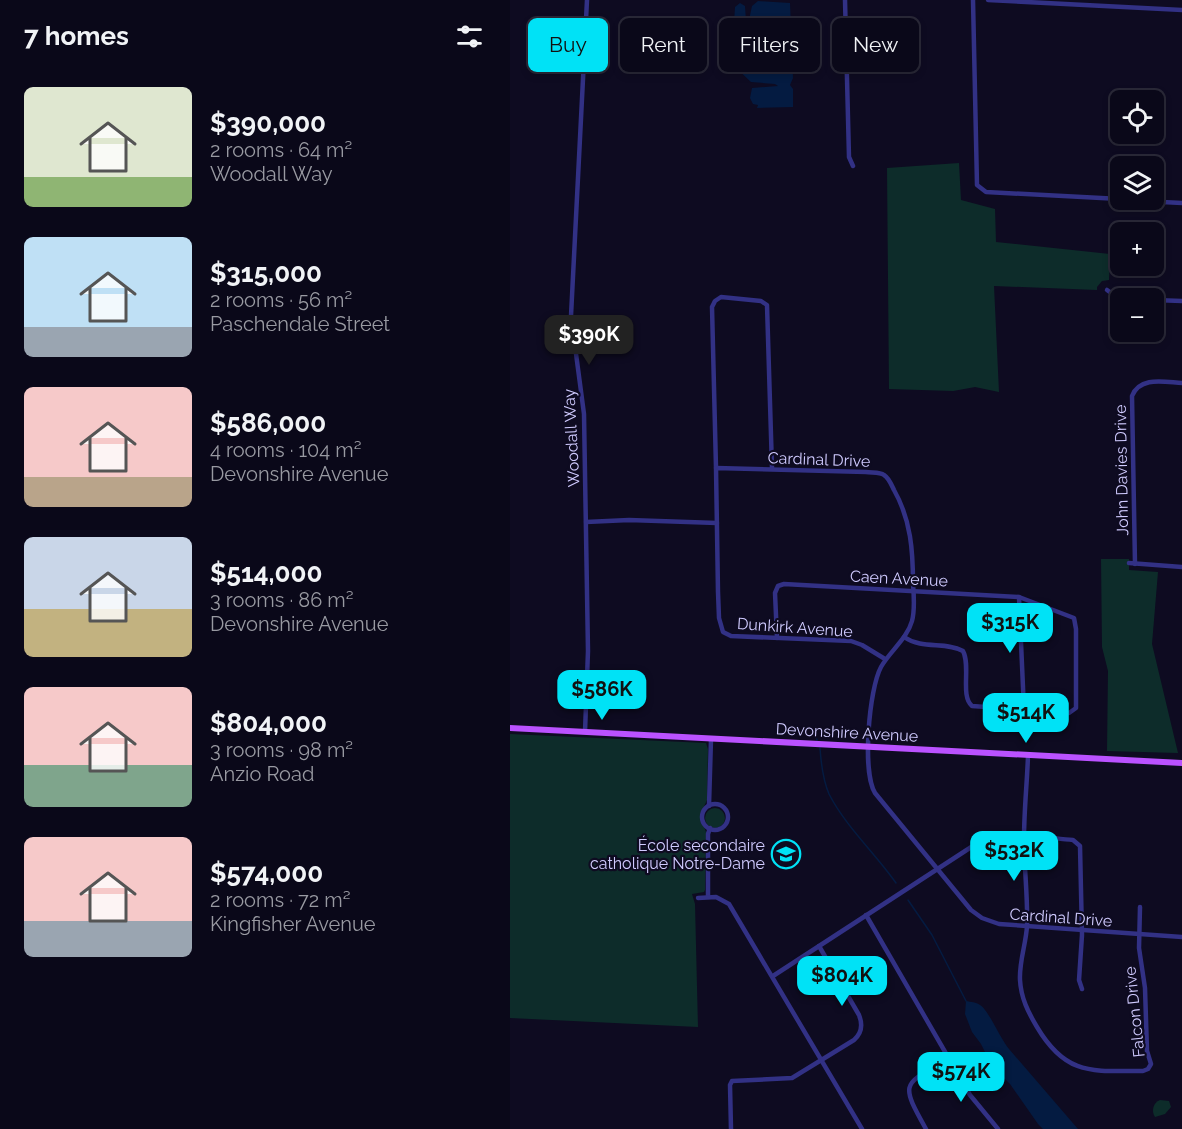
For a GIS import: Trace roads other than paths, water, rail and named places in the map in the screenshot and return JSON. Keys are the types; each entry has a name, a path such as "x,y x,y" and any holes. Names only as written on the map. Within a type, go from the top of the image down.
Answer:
{"main road":[{"name":"Devonshire Avenue","path":"510,728 1182,763"}],"street":[{"name":"Woodall Way","path":"585,732 588,651 584,414 571,316 587,0"},
{"path":"845,0 849,157 853,166"},
{"path":"973,0 977,185 986,192 1110,198"},
{"path":"988,0 1182,10"},
{"path":"1164,202 1182,203"},
{"path":"586,522 628,520 717,523 712,307 715,300 721,297 761,301 767,305 772,468"},
{"path":"1164,300 1182,301"},
{"name":"John Davies Drive","path":"1182,383 1145,382 1137,387 1132,396 1132,563 1182,567"},
{"name":"Cardinal Drive","path":"716,468 772,468 866,472 884,475 900,500 910,533 914,590 912,621 904,637 885,659 872,691 870,778 873,790 963,902 982,918 999,924 1182,937"},
{"name":"Dunkirk Avenue","path":"717,523 718,592 723,632 731,636 854,642 885,659"},
{"name":"Caen Avenue","path":"777,638 775,593 781,584 1018,597 1074,618 1076,708 1069,713 970,705 967,699 966,662 963,651 956,648 918,644 904,637"},
{"path":"1018,597 1024,710"},
{"path":"708,897 710,828 703,819 704,811 709,806 711,739"},
{"name":"Falcon Drive","path":"1029,756 1024,837 1027,926 1020,981 1022,997 1046,1041 1059,1055 1077,1066 1099,1072 1143,1071 1151,1064 1147,1051 1145,988 1138,934 1140,907"},
{"path":"709,806 721,806 727,812 728,817 722,828 710,828"},
{"path":"773,976 987,837 1024,837 1072,840 1079,844 1082,931 1078,980 1082,989"},
{"path":"698,898 719,897 729,904 862,1129"},
{"path":"866,915 970,1095 998,1129"},
{"path":"731,1129 730,1085 732,1082 796,1077 855,1039 860,1032 859,1015 819,946"},
{"path":"927,1129 909,1097 910,1086 919,1076 949,1059"}],"water":[{"path":"758,1 790,3 791,18 749,18 752,6"},
{"path":"740,3 745,6 746,18 734,18 735,7"},
{"path":"740,72 793,72 790,85 793,89 793,107 757,108 758,105 753,104 750,98 752,88 778,86 751,82"},
{"path":"966,1001 977,1003 983,1008 1009,1049 1078,1129 1043,1129 1038,1124 1010,1084 992,1066 972,1032 965,1014"}],"waterway":[{"path":"814,731 817,740"},
{"path":"820,748 825,783 829,794 852,829 896,883"},
{"path":"908,900 932,935 966,1001"}],"place":[{"name":"École secondaire catholique Notre-Dame","path":"786,854"}]}
